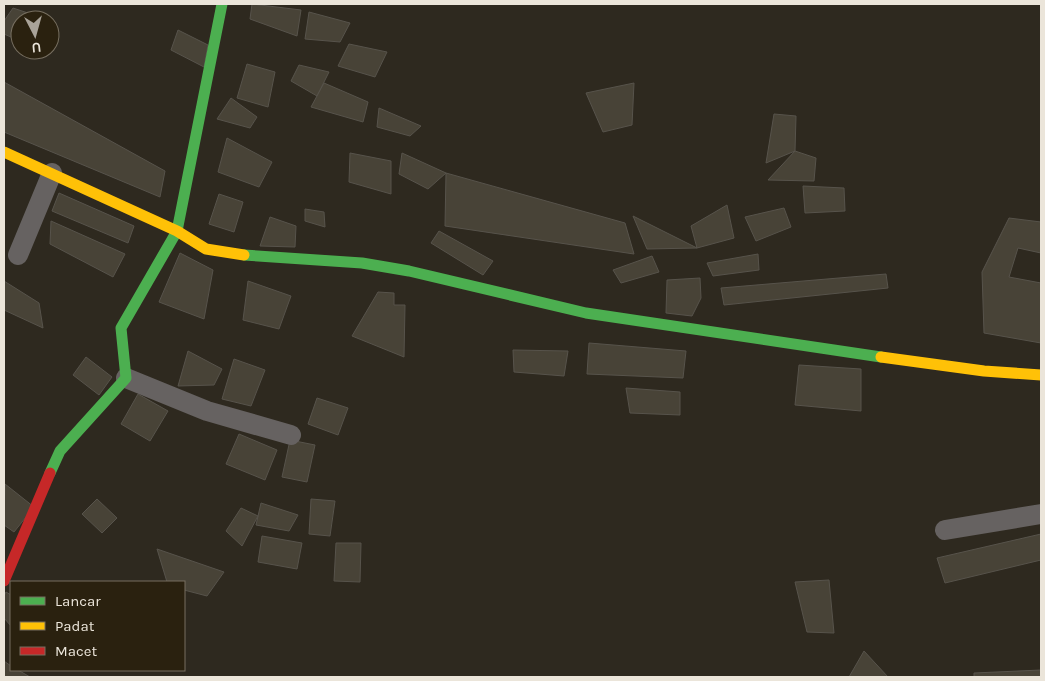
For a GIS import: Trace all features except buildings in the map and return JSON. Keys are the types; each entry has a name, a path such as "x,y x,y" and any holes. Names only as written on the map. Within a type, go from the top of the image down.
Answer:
{"street":[{"path":"4,581 60,450 126,378 121,328 177,231 222,4"},
{"path":"4,152 177,231 206,249 249,256 362,263 409,271 586,313 793,345 984,371 1041,375"},
{"path":"18,255 52,173"},
{"path":"126,378 207,411 291,434"},
{"path":"945,530 1041,514"}],"traffic: fast":[{"path":"50,473 60,451 126,378 121,328 177,231 222,4"},
{"path":"244,255 362,263 409,271 586,313 881,357"}],"traffic: slow":[{"path":"4,152 177,231 206,249 244,255"},
{"path":"881,357 984,371 1041,375"}],"traffic: jam":[{"path":"4,581 50,473"}]}
